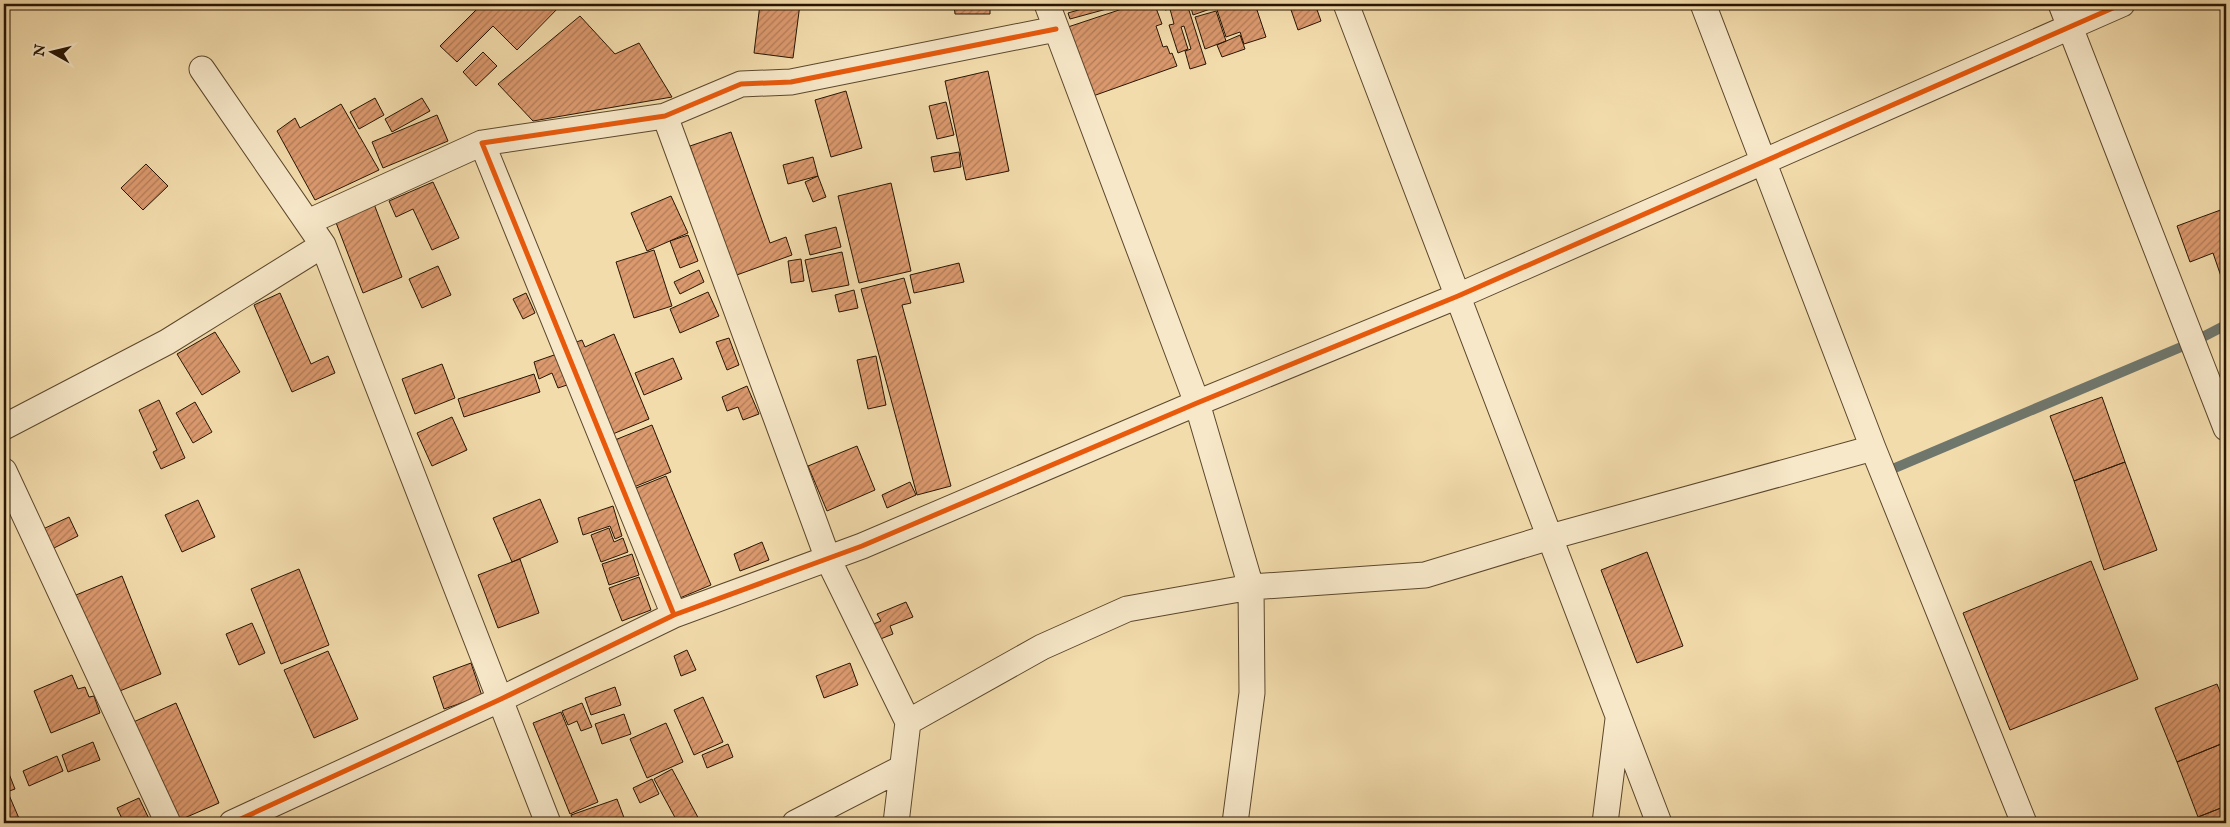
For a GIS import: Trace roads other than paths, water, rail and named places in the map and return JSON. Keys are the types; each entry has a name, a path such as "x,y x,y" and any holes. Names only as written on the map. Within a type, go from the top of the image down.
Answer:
{"street":[{"path":"1047,4 1197,403 1251,587 1252,692 1235,823"},
{"path":"1346,4 1659,823"},
{"path":"1704,4 1873,448 2024,823"},
{"path":"2061,4 2226,428"},
{"path":"232,823 501,699 674,615 828,559 1197,403 1458,296 2122,4"},
{"path":"308,222 482,143 665,116 741,84 791,82 1056,29"},
{"path":"202,69 323,245 548,823"},
{"path":"665,116 828,559 908,722 896,823"},
{"path":"482,143 674,615"},
{"path":"4,427 167,342 323,245"},
{"path":"908,722 1042,647 1127,610 1251,587 1425,575 1550,537 1873,448"},
{"path":"4,471 168,823"},
{"path":"1605,823 1618,716"},
{"path":"795,823 902,768"}],"waterway":[{"path":"1883,473 2193,342 2226,325"}]}
